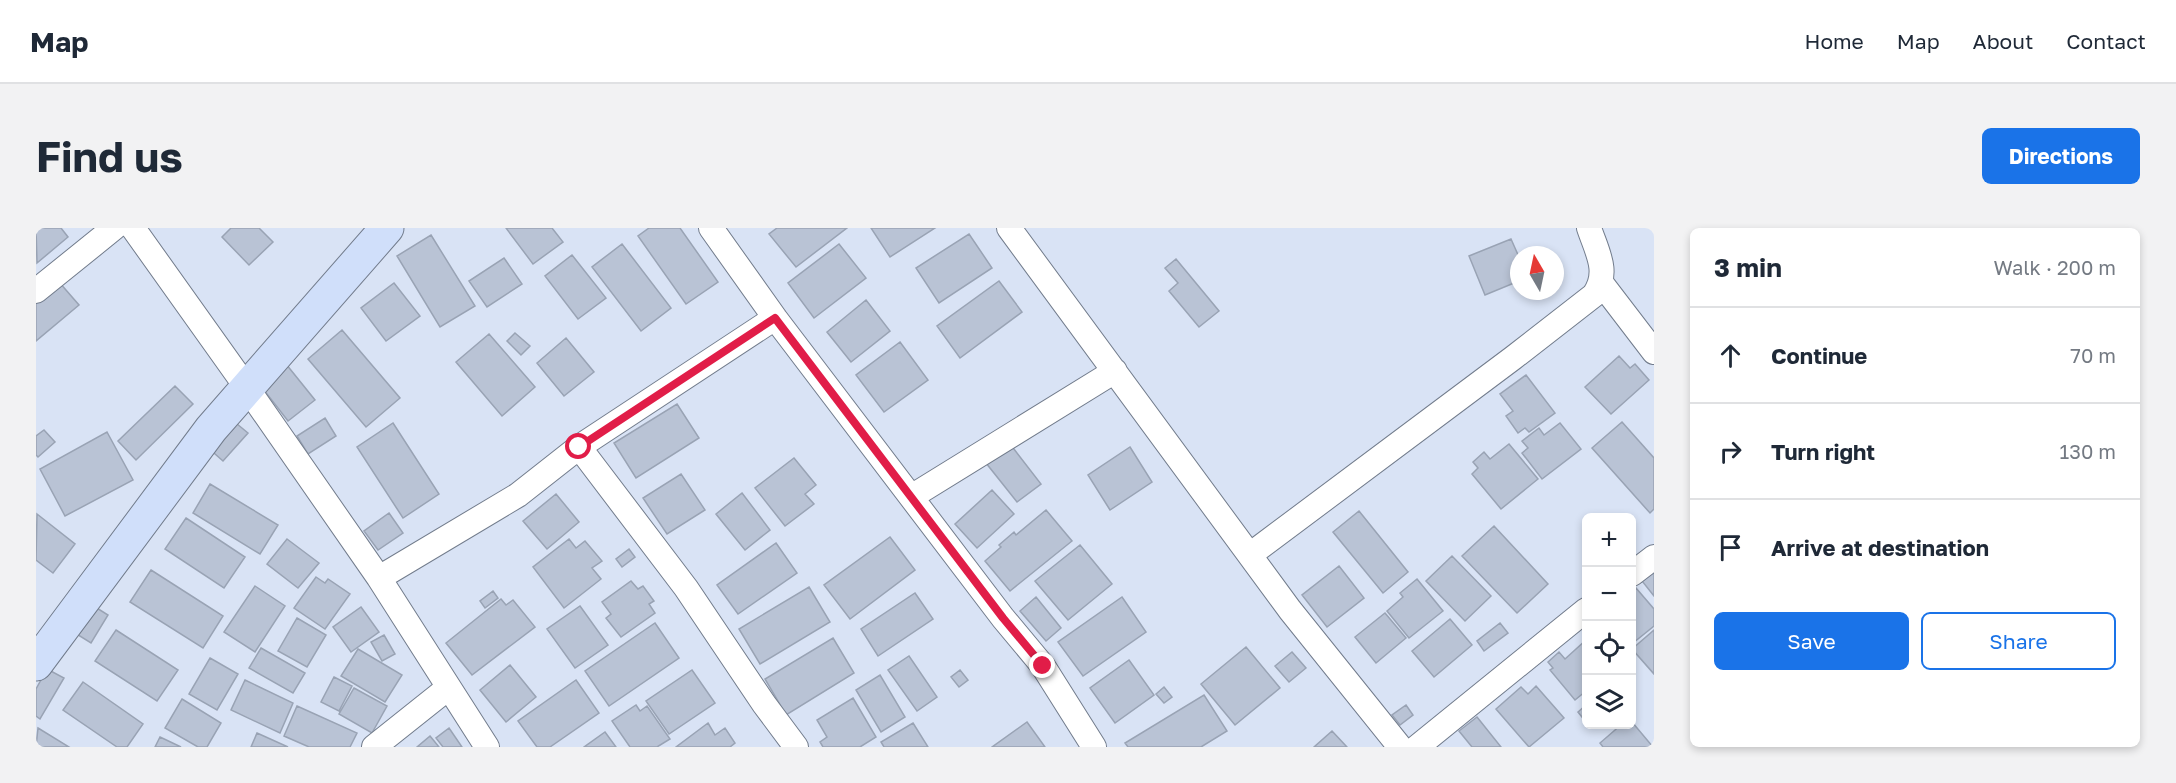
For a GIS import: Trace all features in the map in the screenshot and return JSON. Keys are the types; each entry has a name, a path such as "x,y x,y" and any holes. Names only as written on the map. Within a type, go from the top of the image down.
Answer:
{"street":[{"path":"36,291 114,228"},
{"path":"133,228 248,388 379,578 487,747"},
{"path":"36,664 211,429 387,228"},
{"path":"711,228 775,318 1003,618 1043,666 1094,747"},
{"path":"1009,228 1290,610 1400,747"},
{"path":"1251,554 1594,295 1602,284 1603,271 1589,228"},
{"path":"1602,284 1654,352"},
{"path":"379,578 518,495 579,447 775,318"},
{"path":"911,497 1115,371"},
{"path":"579,447 686,588 764,704 796,747"},
{"path":"1636,571 1654,557"},
{"path":"1417,747 1582,614"},
{"path":"374,747 448,688"}],"building":[{"path":"36,228 61,228 68,237 37,263"},
{"path":"231,228 259,228 273,242 249,265 222,237"},
{"path":"506,228 552,228 563,242 533,264"},
{"path":"649,228 680,228 718,282 686,304 638,236"},
{"path":"777,228 847,228 796,267 769,234"},
{"path":"871,228 935,228 890,257"},
{"path":"969,234 992,268 939,303 916,268"},
{"path":"431,235 475,306 440,327 397,256"},
{"path":"1511,239 1514,246 1510,246 1510,285 1485,295 1469,256"},
{"path":"622,244 671,308 641,331 592,267"},
{"path":"839,244 866,278 814,318 788,283"},
{"path":"572,255 606,298 578,319 545,276"},
{"path":"504,258 522,284 487,307 469,281"},
{"path":"1176,259 1219,311 1199,327 1169,291 1178,283 1165,268"},
{"path":"999,281 1022,312 960,358 937,326"},
{"path":"59,282 79,305 36,341 36,300"},
{"path":"394,283 420,316 386,341 361,308"},
{"path":"866,300 890,331 851,362 827,332"},
{"path":"342,330 400,398 366,427 308,359"},
{"path":"515,333 530,346 521,355 507,341"},
{"path":"489,334 535,387 502,416 456,362"},
{"path":"566,338 594,372 564,396 537,363"},
{"path":"900,342 928,380 884,412 856,375"},
{"path":"1619,356 1630,368 1635,364 1649,380 1611,414 1585,387"},
{"path":"286,364 315,400 288,421 260,385"},
{"path":"1526,375 1555,413 1529,432 1525,428 1518,433 1506,416 1513,411 1500,394"},
{"path":"175,386 193,404 136,460 118,441"},
{"path":"677,404 699,438 636,478 614,443"},
{"path":"325,418 336,436 308,454 297,436"},
{"path":"231,419 248,433 223,461 206,446"},
{"path":"1622,422 1654,458 1654,509 1650,513 1592,448"},
{"path":"393,423 439,494 403,518 357,447"},
{"path":"1560,423 1581,449 1542,479 1522,453 1528,448 1522,441 1539,428 1544,435"},
{"path":"44,430 55,442 38,457 36,455 36,436"},
{"path":"107,432 133,480 65,516 40,469"},
{"path":"1010,444 1041,484 1017,502 986,463"},
{"path":"1509,444 1538,479 1501,509 1472,474 1478,468 1473,462 1484,452 1490,459"},
{"path":"1130,447 1152,482 1110,510 1088,475"},
{"path":"794,458 816,485 805,494 814,504 785,526 755,488"},
{"path":"681,474 705,510 667,534 643,498"},
{"path":"210,484 278,525 260,554 193,513"},
{"path":"992,490 1014,514 977,548 955,524"},
{"path":"742,493 770,530 745,550 716,514"},
{"path":"556,494 579,522 547,549 523,521"},
{"path":"1046,510 1072,541 1010,591 985,561 1014,532 1016,535"},
{"path":"1359,511 1408,572 1383,593 1333,532"},
{"path":"389,513 403,533 378,550 364,531"},
{"path":"37,514 75,544 53,573 36,560"},
{"path":"186,518 245,557 224,588 165,549"},
{"path":"1494,526 1548,584 1517,613 1462,556"},
{"path":"890,537 915,570 850,619 824,585"},
{"path":"287,539 319,563 298,588 267,564"},
{"path":"569,539 576,548 585,541 602,561 592,568 601,579 564,608 533,567"},
{"path":"776,543 797,573 738,614 717,585"},
{"path":"1080,545 1112,584 1068,620 1035,581"},
{"path":"629,549 635,557 622,567 616,559"},
{"path":"1452,556 1491,596 1465,621 1426,581"},
{"path":"1339,566 1364,598 1327,627 1302,595"},
{"path":"151,570 223,616 203,648 130,602"},
{"path":"1654,572 1654,596 1642,581"},
{"path":"316,577 325,583 328,579 350,594 325,629 294,608"},
{"path":"1417,579 1443,611 1409,638 1387,611 1403,597 1400,593"},
{"path":"631,581 638,589 643,586 654,601 649,604 655,613 621,637 606,618 611,614 602,602"},
{"path":"255,586 285,606 255,652 224,632"},
{"path":"809,587 830,622 760,664 739,629"},
{"path":"1636,588 1654,609 1654,626 1636,641"},
{"path":"493,591 498,598 485,608 480,601"},
{"path":"915,593 933,619 878,656 861,629"},
{"path":"1036,597 1061,628 1046,641 1020,611"},
{"path":"1122,597 1146,632 1083,676 1058,642"},
{"path":"501,599 506,605 513,600 535,627 472,675 446,643"},
{"path":"92,605 108,615 91,643 75,633"},
{"path":"580,606 608,645 575,668 547,629"},
{"path":"361,607 379,632 351,652 333,627"},
{"path":"1385,613 1406,638 1376,663 1355,637"},
{"path":"297,618 326,635 307,667 278,651"},
{"path":"1450,619 1472,645 1434,677 1412,651"},
{"path":"655,623 679,658 609,706 585,671"},
{"path":"1500,623 1508,633 1484,651 1477,641"},
{"path":"116,630 178,670 157,701 95,661"},
{"path":"1654,630 1654,674 1636,654 1636,646"},
{"path":"384,635 395,654 382,661 371,642"},
{"path":"833,638 854,673 786,715 765,679"},
{"path":"1582,644 1582,694 1575,700 1550,670 1553,668 1548,662 1559,652 1565,659"},
{"path":"1246,647 1280,688 1235,725 1201,684"},
{"path":"261,648 305,673 293,693 249,668"},
{"path":"358,649 402,675 385,702 341,676"},
{"path":"1292,652 1306,668 1289,682 1275,666"},
{"path":"909,656 937,697 917,711 888,670"},
{"path":"210,658 238,674 217,710 189,694"},
{"path":"1129,660 1154,695 1115,723 1090,688"},
{"path":"510,665 536,697 506,722 480,690"},
{"path":"47,669 64,678 40,719 36,716 36,689"},
{"path":"692,670 715,703 669,734 646,701"},
{"path":"960,670 968,680 959,687 951,677"},
{"path":"880,675 905,717 881,732 856,690"},
{"path":"334,677 352,686 339,711 321,702"},
{"path":"245,680 293,703 280,733 231,710"},
{"path":"576,680 599,713 550,747 537,747 518,721"},
{"path":"83,682 143,724 127,747 117,747 63,710"},
{"path":"1536,686 1564,718 1529,747 1496,709 1521,687 1528,694"},
{"path":"1164,687 1172,697 1164,703 1156,694"},
{"path":"354,688 387,706 372,733 339,714"},
{"path":"1204,695 1227,731 1201,747 1128,747 1125,743"},
{"path":"853,698 876,737 860,747 823,747 820,742 827,737 817,720"},
{"path":"182,699 221,723 207,747 198,747 165,728"},
{"path":"636,705 640,711 647,706 670,739 657,747 630,747 612,721"},
{"path":"1406,705 1413,715 1400,725 1392,715"},
{"path":"297,706 357,733 350,747 309,747 284,736"},
{"path":"1477,717 1501,747 1472,747 1459,731"},
{"path":"1027,722 1045,747 992,747"},
{"path":"708,723 715,735 725,728 735,743 730,747 676,747"},
{"path":"913,723 928,747 884,747 881,742"},
{"path":"1636,727 1653,747 1603,747 1600,743 1616,729 1636,729"},
{"path":"38,728 69,747 36,747"},
{"path":"449,728 462,747 443,747 436,738"},
{"path":"1332,731 1347,747 1314,747"},
{"path":"605,732 616,747 584,747"},
{"path":"257,733 288,747 251,747"},
{"path":"430,736 439,747 417,747"},
{"path":"160,737 181,747 155,747"}],"route":[{"path":"579,447 775,318 1003,618 1043,666"}]}
